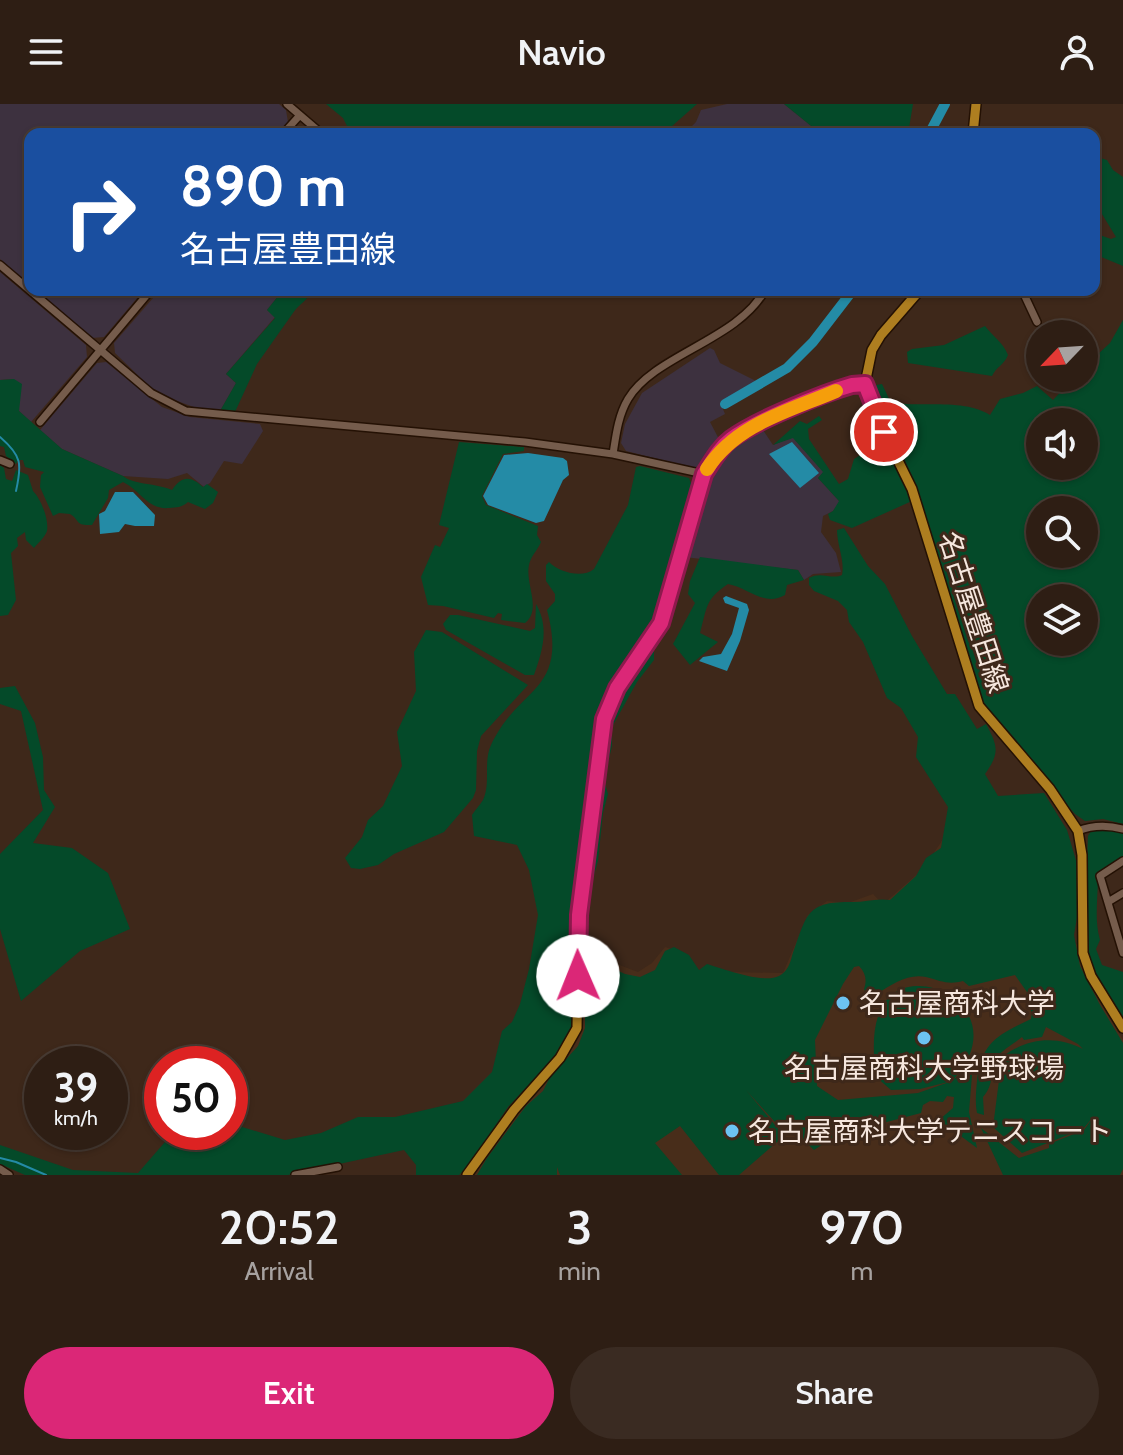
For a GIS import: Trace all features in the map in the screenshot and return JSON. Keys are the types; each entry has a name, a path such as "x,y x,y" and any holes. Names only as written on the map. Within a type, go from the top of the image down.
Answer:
{"main road":[{"path":"974,128 976,104"},
{"path":"467,1175 514,1110 560,1058 577,1028 579,915 604,719 617,688 661,623 704,474 717,453 730,440 753,426 840,389 865,384 872,350 915,296"},
{"name":"名古屋豊田線","path":"865,384 912,489 979,706 1050,789 1078,831 1082,855 1083,953 1091,976 1123,1028"}],"street":[{"path":"287,104 315,128"},
{"path":"288,128 300,115"},
{"path":"0,265 24,286"},
{"path":"36,296 151,393 186,411 525,442 613,454 704,474"},
{"path":"40,422 146,296"},
{"path":"613,454 620,417 632,392 650,376 732,324 761,296"},
{"path":"1025,296 1036,320"},
{"path":"0,460 10,464"},
{"path":"1078,831 1108,825 1123,829"},
{"path":"1123,861 1100,876 1120,927 1123,953"},
{"path":"1108,902 1123,893"},
{"path":"295,1175 338,1167"},
{"path":"0,1169 9,1175"}],"shaded area":[{"path":"0,104 279,104 286,110 288,122 282,128 24,128 24,280 0,259"},
{"path":"727,104 784,104 814,128 690,128 701,110"},
{"path":"0,272 24,292 24,296 28,296 86,345 87,357 31,422 19,411 14,379 0,380"},
{"path":"43,296 139,296 104,337 92,338"},
{"path":"155,296 278,296 267,310 275,317 226,374 236,383 220,411 202,410 166,397 150,387 115,353 114,343"},
{"path":"710,348 720,363 756,381 720,402 725,414 710,422 720,441 703,464 694,468 626,451 621,443 625,424 642,393"},
{"path":"106,362 162,407 190,417 260,424 263,431 242,464 224,461 204,487 187,473 168,479 123,476 62,449 40,430 97,363"},
{"path":"761,427 773,445 793,437 824,472 818,478 840,502 833,511 823,516 821,532 836,553 841,572 813,574 804,580 798,570 684,557 698,505 711,473 724,453 737,441"},
{"name":"名古屋商科大学","path":"954,814 1078,946 1090,978 1123,1040 1123,1175 473,1175 515,1115 573,1046 583,1015 582,961 598,957 638,972 652,963 665,947 677,951 677,971 783,973 808,915 827,901 848,903 873,894 883,904 922,870 948,832"}],"green space":[{"path":"326,104 697,104 670,128 348,128 343,118"},
{"path":"784,104 913,104 909,128 814,128"},
{"path":"1100,158 1107,160 1113,170 1123,177 1123,266 1100,256 1100,235 1111,239 1116,237 1100,211"},
{"path":"278,296 309,296 257,364 235,412 220,411 236,383 226,374 275,318 267,310"},
{"path":"1123,320 1123,824 1103,819 1085,821 1075,814 985,708 975,685 914,481 882,410 877,406 873,389 882,384 892,405 956,405 990,415 1000,399 1026,392 1044,392 1053,400 1061,392 1098,392 1098,354 1110,343"},
{"path":"985,326 1008,355 992,376 908,363 907,352 912,349 944,345"},
{"path":"14,379 22,384 19,411 62,449 139,483 172,490 187,479 203,487 207,484 218,492 213,503 205,509 188,502 179,507 162,508 150,503 123,482 109,490 108,498 92,525 80,524 70,514 53,516 40,487 44,472 25,467 23,460 18,460 16,464 0,446 0,380"},
{"path":"819,416 822,420 808,429 809,439 839,484 848,479 854,459 865,452 872,430 879,429 912,501 852,528 830,520 828,514 839,501 818,478 823,472 793,438 773,445 800,421 807,424"},
{"path":"459,442 524,447 524,451 503,454 482,496 486,505 538,526 537,535 541,542 529,567 533,609 525,623 501,620 502,614 498,613 494,618 428,605 421,577 435,545 440,547 449,528 439,525"},
{"path":"0,465 4,468 6,479 12,481 16,470 28,475 44,510 47,531 34,548 26,540 25,532 17,538 18,546 11,553 16,600 8,615 0,616"},
{"path":"636,467 689,478 692,486 664,602 604,707 573,934 575,990 572,1029 553,1059 508,1107 466,1169 459,1175 416,1175 416,1165 404,1150 288,1175 25,1175 0,1164 0,1145 73,1170 138,1173 158,1150 248,1150 248,1129 285,1140 321,1133 358,1117 395,1117 463,1101 492,1072 502,1031 512,1022 520,1004 538,915 529,870 517,845 474,836 472,815 485,793 491,745 502,726 546,674 551,658 552,637 547,610 555,601 555,594 546,581 546,565 549,562 577,574 594,569 628,505"},
{"name":"名古屋商科大学","path":"844,528 868,566 885,584 947,694 955,694 977,729 986,724 996,749 985,774 998,796 1044,793 1067,830 1077,864 1078,911 1074,935 1080,966 1123,1043 1123,1169 1120,1175 1003,1175 981,1128 1019,1158 1049,1148 1049,1144 1084,1130 1094,1116 1083,1129 1022,1153 993,1127 1002,1057 1031,1042 1052,1040 1083,1049 1046,1027 1042,1037 1024,1040 1022,1037 999,1055 989,1088 983,1097 984,1115 977,1113 979,1068 987,1048 1001,1035 1031,1019 1032,1013 1025,997 1027,992 1015,975 969,986 963,981 949,983 920,976 907,978 878,993 876,1001 871,1004 864,989 866,980 859,966 854,967 843,984 815,1040 817,1086 838,1100 918,1093 952,1081 920,1089 891,1090 875,1076 874,1033 881,1009 894,993 912,986 933,988 952,996 966,1011 973,1031 970,1054 953,1080 967,1069 972,1075 969,1112 977,1148 939,1120 953,1108 954,1097 947,1096 943,1102 930,1101 923,1105 921,1113 837,1135 814,1150 791,1128 784,1132 746,1090 784,1136 739,1175 719,1175 680,1126 655,1143 682,1175 560,1175 557,1167 557,1175 477,1175 526,1106 543,1091 550,1077 578,1046 585,1028 585,955 581,933 607,730 618,693 654,644 654,660 637,682 612,727 612,746 604,780 608,794 598,861 590,889 588,930 591,951 599,962 640,977 655,970 665,951 674,947 689,955 699,970 707,964 754,977 779,976 789,965 810,913 825,904 837,902 890,900 916,876 926,858 941,848 948,807 916,757 918,737 901,708 887,698 863,642 849,622 847,610 838,601 814,591 809,585 809,578 813,576 842,575 837,530"},
{"path":"700,557 798,570 804,580 787,585 785,595 770,599 728,584 720,589 708,605 700,633 718,642 690,665 673,644 695,603 688,594"},
{"path":"536,604 544,631 534,675 525,675 446,630 443,624 450,615 458,615 530,631 535,628"},
{"path":"426,630 442,632 528,685 481,736 473,798 444,832 394,854 378,865 351,868 345,858 362,837 368,820 383,806 402,766 397,732 416,691 414,652"},
{"path":"15,686 35,723 43,757 44,790 55,807 33,843 72,848 108,873 130,929 80,951 21,1001 0,929 0,854 43,810 21,711 0,704 0,688"},
{"path":"1103,828 1123,833 1123,858 1098,876 1100,940 1096,949 1102,965 1123,972 1123,1025 1087,956 1084,930 1088,836 1091,831"}],"water":[{"path":"792,442 819,473 800,488 769,454"},
{"path":"528,453 563,458 567,461 569,475 563,480 544,521 536,523 488,505 483,496 504,455"},
{"path":"115,492 133,492 155,515 154,526 125,524 119,532 100,534 99,514 105,511"},
{"path":"726,596 747,604 749,610 727,671 699,661 703,657 721,654 732,634 739,608 725,603 723,598"}],"waterway":[{"path":"932,128 945,104"},
{"path":"725,404 787,368 813,342 848,296"},
{"path":"0,437 13,450 18,461 16,491"},
{"path":"0,1158 46,1175"}],"slow traffic":[{"path":"707,469 730,440 753,426 836,391"}],"place":[{"name":"名古屋商科大学","path":"843,1003"},
{"name":"名古屋商科大学野球場","path":"924,1038"},
{"name":"名古屋商科大学テニスコート","path":"732,1131"}],"route":[{"path":"578,976 577,934 604,719 617,688 661,623 704,474 717,453 730,440 753,426 852,385 865,384 884,432"}]}
